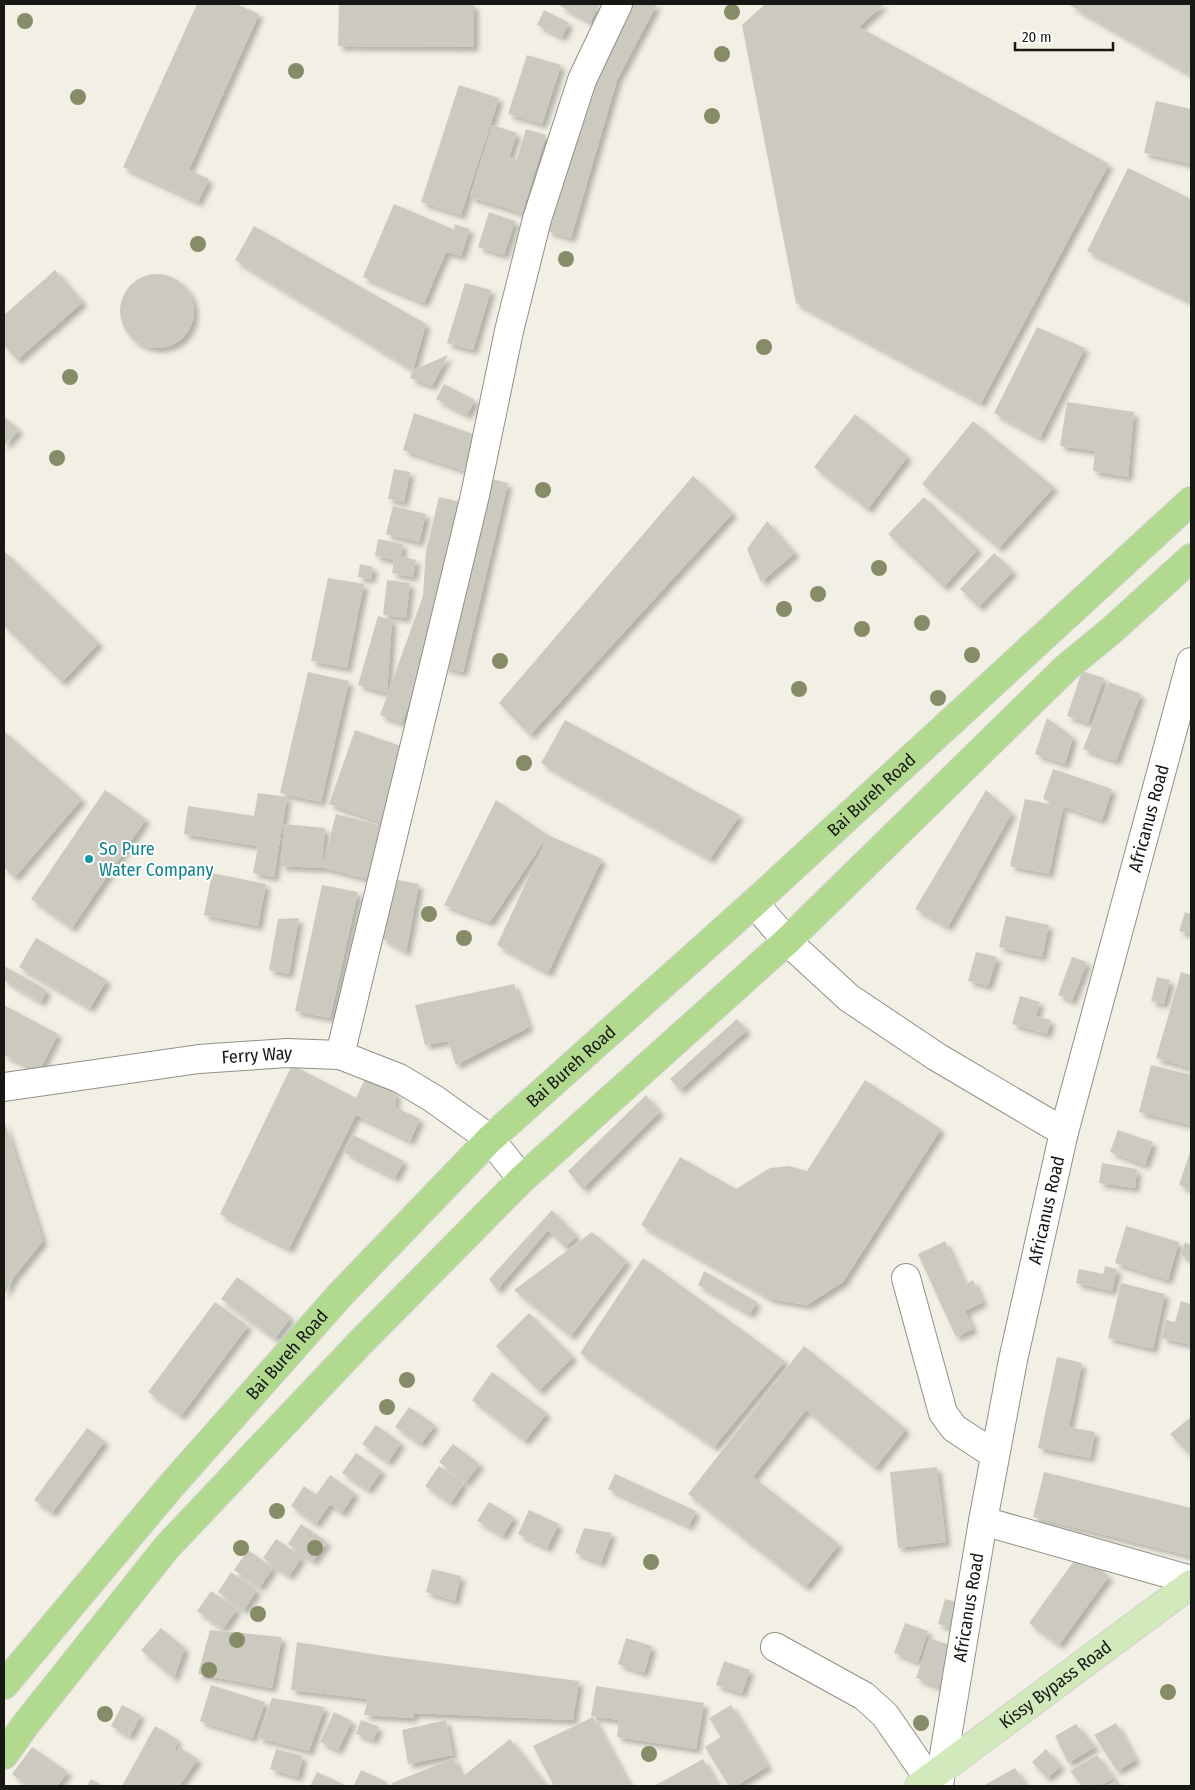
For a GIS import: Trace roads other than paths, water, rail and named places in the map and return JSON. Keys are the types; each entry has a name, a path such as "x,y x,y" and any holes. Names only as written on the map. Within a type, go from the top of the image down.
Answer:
{"highway":[{"name":"Bai Bureh Road","path":"4,1685 171,1486 340,1295 490,1139 754,903 1191,501"},
{"path":"4,1755 26,1724 167,1547 360,1342 522,1179 787,941 1067,667 1112,630 1191,558"}],"main road":[{"name":"Kissy Bypass Road","path":"933,1780 1191,1582"}],"street":[{"path":"340,1055 475,495 509,331 537,219 582,80 618,4"},
{"name":"Africanus Road","path":"933,1780 1013,1360 1064,1132 1191,662"},
{"path":"754,903 787,941 848,998 937,1057 1064,1132"},
{"name":"Ferry Way","path":"4,1087 199,1060 287,1053 340,1055 399,1078 434,1099 490,1139 522,1179"},
{"path":"906,1278 943,1414 954,1428 995,1455"},
{"path":"983,1521 1191,1582"},
{"path":"775,1647 864,1696 885,1715 933,1780"}],"place":[{"name":"So Pure Water Company","path":"89,859"}]}
